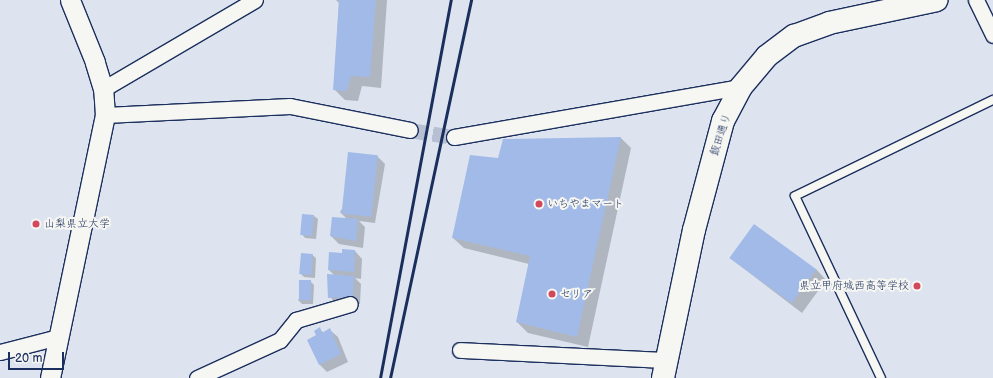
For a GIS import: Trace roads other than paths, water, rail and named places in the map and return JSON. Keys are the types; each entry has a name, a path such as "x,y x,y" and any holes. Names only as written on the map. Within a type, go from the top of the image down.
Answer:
{"main road":[{"name":"飯田通り","path":"665,369 694,230 723,122 741,87 767,56 794,36 829,22 937,0"}],"street":[{"path":"50,378 105,116 103,89 70,0"},
{"path":"103,89 256,0"},
{"path":"976,0 993,35"},
{"path":"454,137 741,87"},
{"path":"105,116 290,106 410,130"},
{"path":"197,378 280,340 296,320 350,304"},
{"path":"0,352 58,337"},
{"path":"460,350 665,369"}],"lane":[{"path":"880,378 795,196 993,100"}],"tunnel":[{"path":"410,130 454,137"}],"railway":[{"path":"380,378 451,0"},
{"path":"390,378 471,0"}],"place":[{"name":"いちやまマート","path":"539,204"},
{"name":"山梨県立大学","path":"36,224"},
{"name":"県立甲府城西高等学校","path":"917,286"},
{"name":"セリア","path":"552,294"}]}
